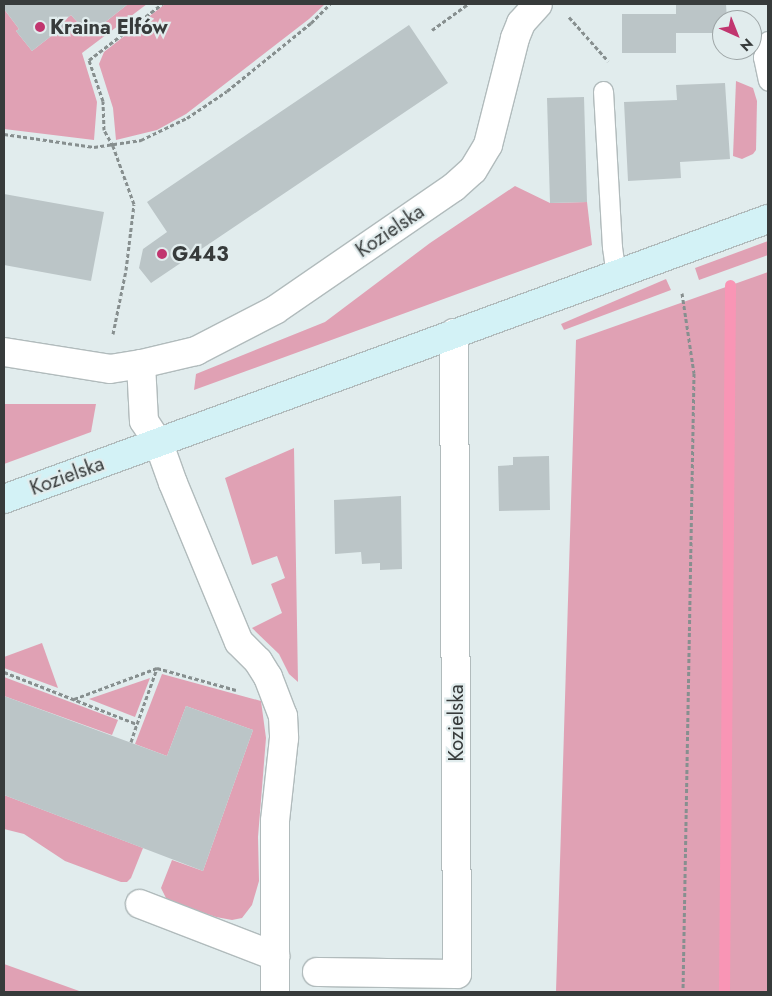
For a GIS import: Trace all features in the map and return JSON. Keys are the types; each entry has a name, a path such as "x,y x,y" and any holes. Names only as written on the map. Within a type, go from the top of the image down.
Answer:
{"street":[{"name":"Kozielska","path":"4,352 110,369 196,351 275,310 454,188 472,170 488,145 515,38 521,24 538,4"},
{"name":"Kozielska","path":"4,499 159,444 768,218"},
{"name":"Kozielska","path":"317,972 457,974 454,333"},
{"path":"141,364 144,421 159,444 173,483 239,642 258,661 279,702 284,738 275,821 275,992"},
{"path":"140,904 274,956"}],"lane":[{"path":"768,41 763,57 768,80"},
{"path":"603,91 612,247 616,275"}],"path":[{"path":"115,334 134,204 104,130 103,102 89,60 162,4"},
{"path":"4,134 94,147 112,146 141,140 187,118 227,91 311,23 330,4"},
{"path":"432,30 468,4"},
{"path":"565,12 610,64"},
{"path":"682,293 694,373 683,992"},
{"path":"131,742 158,668"},
{"path":"74,699 158,668 279,702"},
{"path":"4,672 138,724"}],"shaded area":[{"path":"128,4 147,4 82,53 97,102 94,140 4,129 4,9 19,29 16,31 32,51 64,26 62,22 71,15 89,35"},
{"path":"165,4 325,4 309,19 186,114 157,130 116,140 113,108 99,64 104,52"},
{"path":"736,81 753,88 757,101 756,150 753,154 742,159 733,156"},
{"path":"515,186 550,203 587,202 592,245 194,390 196,374 325,322 430,243"},
{"path":"768,241 768,255 699,280 695,268"},
{"path":"768,272 768,992 556,992 576,340"},
{"path":"666,279 671,290 564,330 561,324"},
{"path":"4,404 96,404 91,432 4,464"},
{"path":"294,448 298,682 289,674 279,654 252,628 282,613 271,584 285,578 277,556 252,565 225,478"},
{"path":"42,643 58,688 4,668 4,657"},
{"path":"162,674 261,701 266,738 258,837 259,881 252,905 242,918 232,920 216,917 167,900 161,888 172,860 203,871 253,730 186,706 167,756 135,744"},
{"path":"4,677 118,720 112,735 4,696"},
{"path":"150,678 135,717 89,699"},
{"path":"4,795 143,848 131,878 127,882 121,882 65,861 24,834 4,829"},
{"path":"4,964 82,992 4,991"}],"building":[{"name":"Kraina Elfów","path":"4,4 128,4 89,35 71,15 62,22 64,26 32,51 16,31 19,29 4,9"},
{"path":"676,4 726,4 726,10 712,10 712,33 676,33 676,53 622,53 622,14 676,14"},
{"path":"409,25 448,83 151,283 139,268 143,249 167,232 147,202"},
{"path":"725,83 730,159 680,162 681,178 628,181 624,102 677,100 676,85"},
{"path":"584,97 587,202 550,203 547,98"},
{"path":"4,194 104,212 91,281 4,265"},
{"path":"549,456 550,510 499,511 498,466 513,465 513,457"},
{"path":"401,496 402,569 380,570 380,563 362,564 361,552 335,554 334,500"},
{"path":"4,696 167,756 186,706 253,730 203,871 4,795"}],"waterway":[{"path":"724,992 730,285"}],"place":[{"name":"Kraina Elfów","path":"40,27"},
{"name":"G443","path":"162,254"}]}
